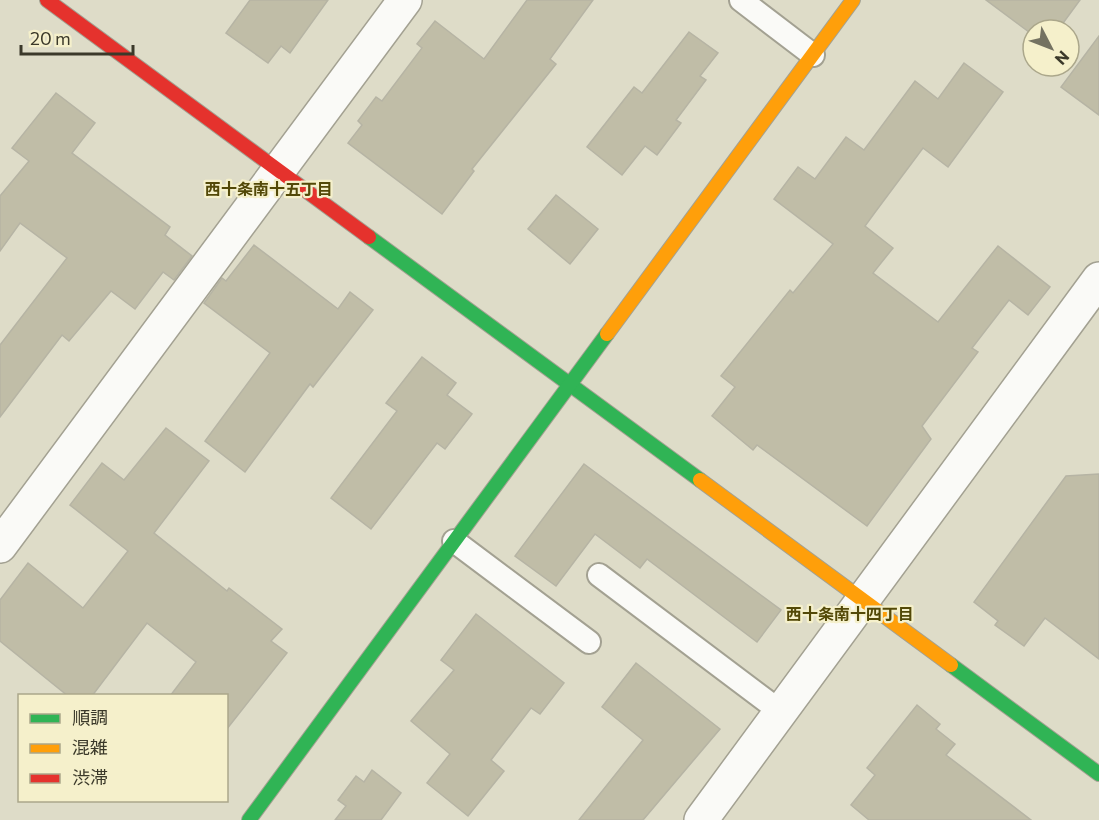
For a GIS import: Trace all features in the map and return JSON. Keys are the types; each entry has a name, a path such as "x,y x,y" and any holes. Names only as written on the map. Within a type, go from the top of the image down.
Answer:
{"street":[{"path":"47,0 280,169 1099,774"},
{"path":"0,546 405,0"},
{"path":"249,820 854,0"},
{"path":"701,820 1099,279"}],"lane":[{"path":"752,3 813,55"},
{"path":"454,541 589,642"},
{"path":"599,575 781,712"}],"building":[{"path":"250,0 328,0 290,53 281,46 268,63 226,33"},
{"path":"527,0 593,0 550,59 556,64 472,169 474,171 442,214 348,143 362,125 358,121 376,97 382,101 422,48 417,44 435,21 484,59"},
{"path":"986,0 1080,0 1067,18 1021,18 1021,26"},
{"path":"689,32 718,53 700,76 706,80 676,120 681,123 657,155 645,146 622,175 587,147 634,87 642,93"},
{"path":"1099,36 1099,115 1061,87 1068,78 1081,78 1081,60"},
{"path":"964,63 1003,92 948,167 923,148 865,226 893,248 873,273 938,322 998,246 1050,287 1028,315 1009,300 972,348 978,352 922,426 931,439 867,526 757,445 753,450 712,416 735,387 721,376 790,290 793,293 833,244 774,199 798,167 815,179 846,137 864,150 915,81 938,99"},
{"path":"56,93 95,123 72,153 170,227 165,235 192,256 174,280 163,272 135,309 111,291 69,341 62,335 0,417 0,345 67,258 20,223 0,251 0,196 29,161 12,148"},
{"path":"556,195 598,229 570,264 528,229"},
{"path":"254,245 338,309 350,292 373,310 313,387 310,384 245,472 205,441 270,353 204,303 222,278 226,281"},
{"path":"422,357 456,383 447,395 472,414 445,449 437,443 371,529 331,498 397,411 386,403"},
{"path":"166,428 209,461 154,533 227,591 229,588 282,629 271,641 287,653 228,727 228,694 172,694 196,662 147,623 94,694 66,694 0,641 0,600 28,563 83,608 128,551 70,505 102,463 124,480"},
{"path":"584,464 781,610 757,642 647,559 640,568 595,534 556,586 515,556"},
{"path":"1099,474 1099,659 1045,618 1024,646 995,625 998,621 974,602 1066,476"},
{"path":"476,614 564,683 540,714 531,708 491,760 504,771 468,816 427,783 450,754 411,721 454,670 441,660"},
{"path":"636,663 720,729 643,820 579,820 643,740 602,707"},
{"path":"917,705 940,724 936,729 955,744 946,755 1031,820 869,820 851,805 875,775 867,768"},
{"path":"372,770 401,793 381,820 335,820 346,806 338,800 356,776 364,782"}],"traffic: fast":[{"path":"369,237 700,480"},
{"path":"249,820 607,334"},
{"path":"951,665 1099,774"}],"traffic: slow":[{"path":"607,334 853,0"},
{"path":"700,480 951,665"}],"traffic: jam":[{"path":"47,0 369,237"}],"district":[{"name":"西十条南十五丁目","path":"269,188"},
{"name":"西十条南十四丁目","path":"850,613"}]}
